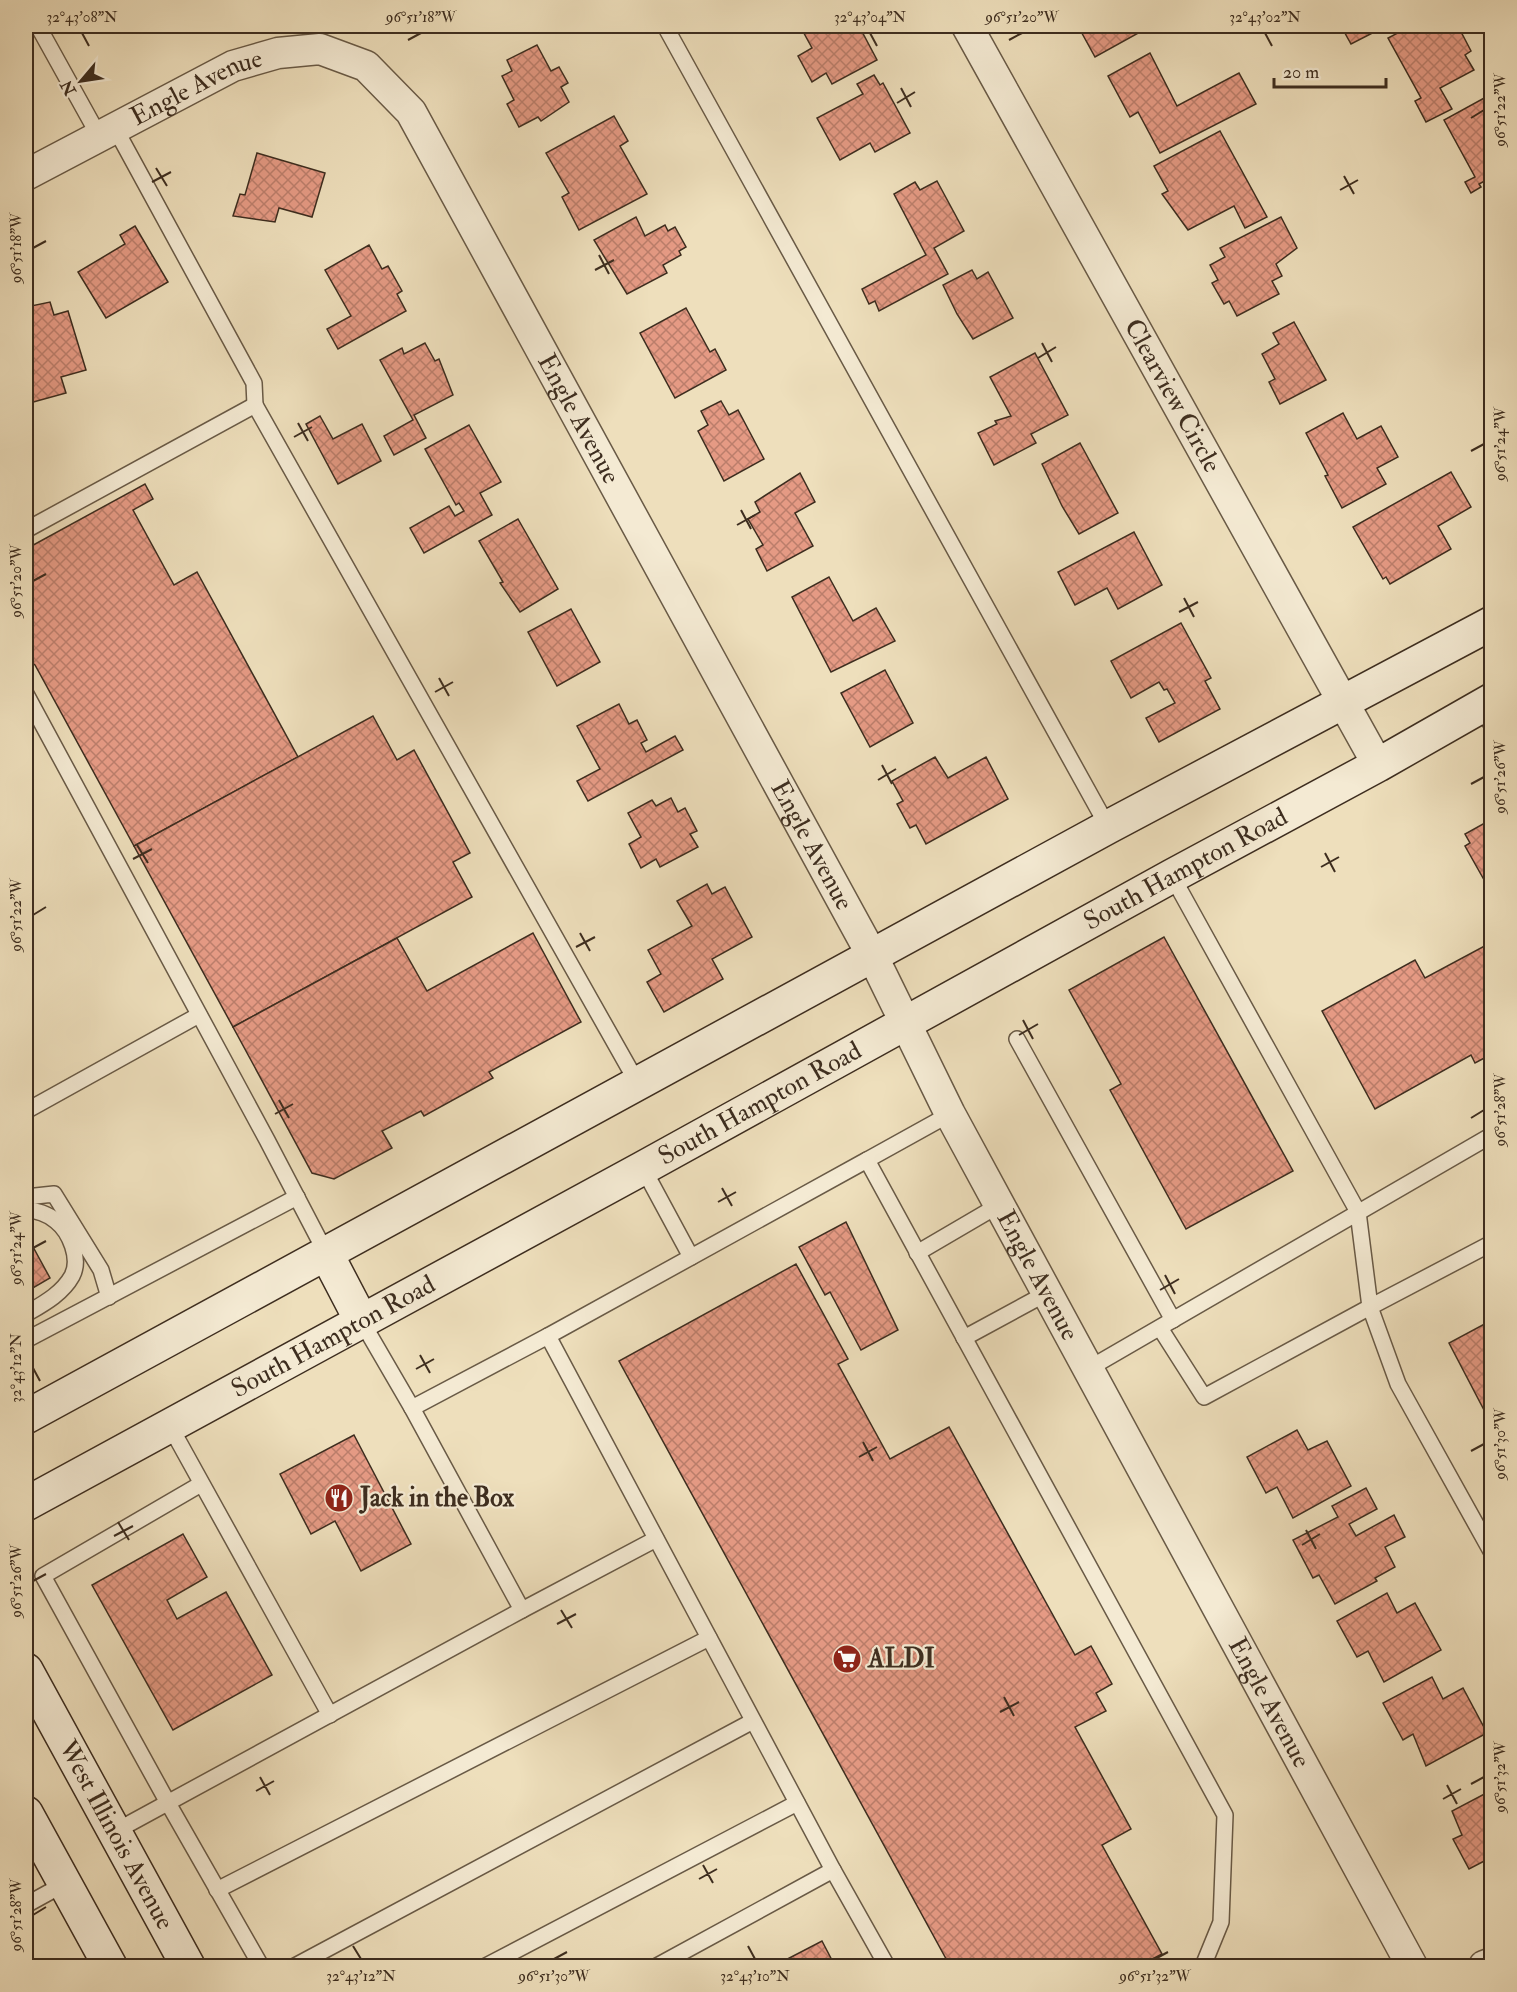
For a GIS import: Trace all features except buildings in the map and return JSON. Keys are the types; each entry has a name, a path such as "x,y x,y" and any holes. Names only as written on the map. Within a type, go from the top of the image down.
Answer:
{"main road":[{"path":"26,1417 1108,827 1491,623"},
{"name":"South Hampton Road","path":"26,1504 644,1168 1172,876 1378,765 1488,711"},
{"path":"326,1253 362,1322"},
{"name":"West Illinois Avenue","path":"26,1670 188,1966"},
{"path":"26,1813 110,1966"}],"street":[{"name":"Clearview Circle","path":"967,26 1378,765"},
{"name":"Engle Avenue","path":"26,175 233,66 278,53 320,49 366,66 411,112 873,957 950,1114 1412,1966"},
{"path":"1484,1966 1491,1963"}],"lane":[{"path":"38,26 107,132 254,383 255,405 638,1084"},
{"path":"665,26 1108,827"},
{"path":"26,530 255,405"},
{"path":"26,694 326,1253"},
{"path":"1172,876 1358,1212 1370,1307 1398,1384 1491,1553"},
{"path":"26,1111 199,1015"},
{"path":"1017,1039 1204,1398 1491,1243"},
{"path":"412,1408 548,1336 950,1114"},
{"path":"1088,1369 1491,1135"},
{"path":"867,1160 1225,1815 1221,1922 1203,1966"},
{"path":"644,1168 691,1257"},
{"path":"26,1197 54,1194 101,1270 109,1296"},
{"path":"26,1340 297,1197"},
{"path":"917,1253 999,1205"},
{"path":"26,1210 42,1213 57,1221 66,1232 76,1261 73,1274 65,1287 26,1314"},
{"path":"964,1338 1047,1293"},
{"path":"362,1322 412,1408 522,1610"},
{"path":"548,1336 886,1966"},
{"path":"170,1426 330,1715"},
{"path":"201,1484 43,1576 261,1966"},
{"path":"114,1832 656,1539"},
{"path":"217,1890 709,1638"},
{"path":"295,1966 753,1721"},
{"path":"486,1966 797,1803"},
{"path":"657,1966 833,1870"},
{"path":"26,1905 64,1884"}],"place":[{"name":"Jack in the Box","path":"339,1498"},
{"name":"ALDI","path":"847,1659"}]}
